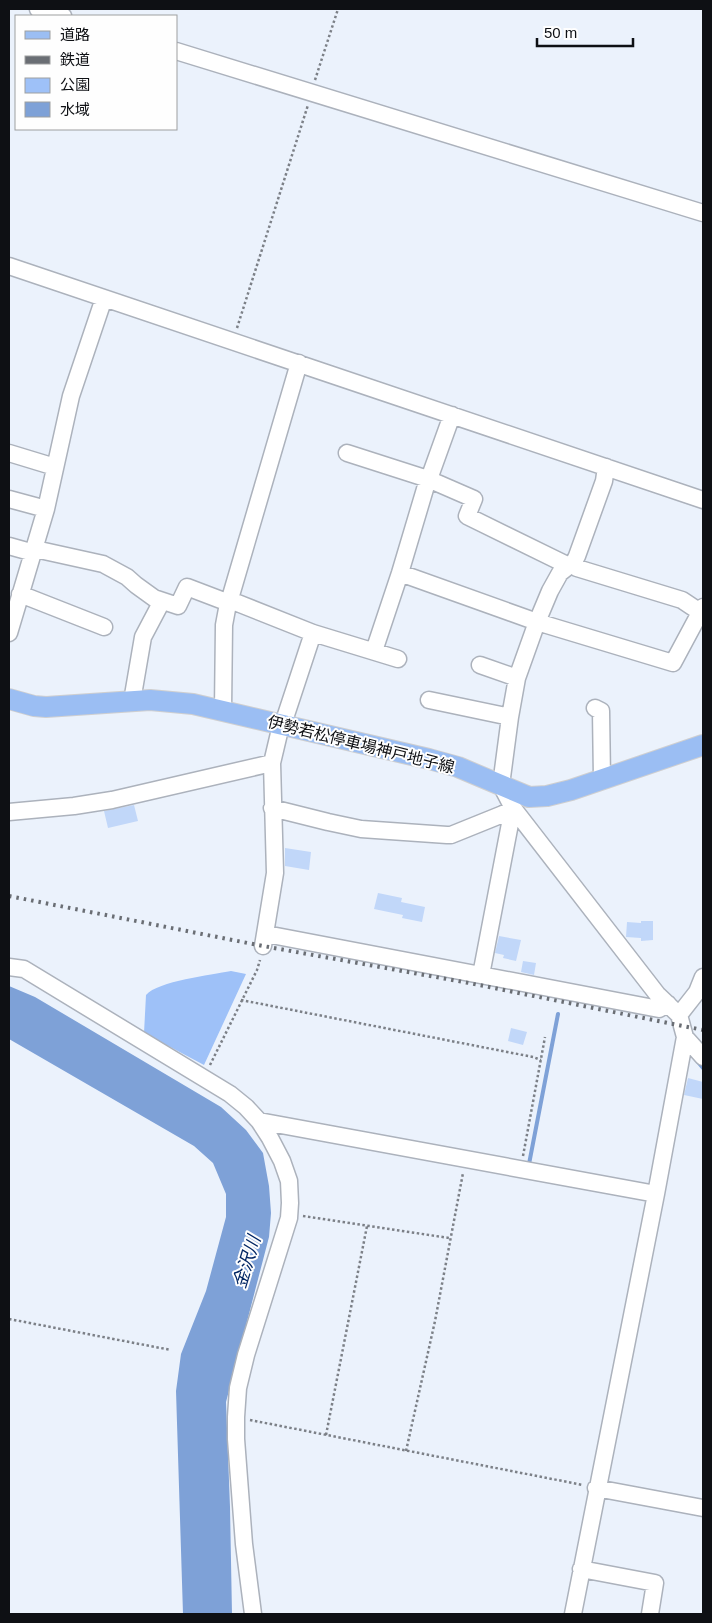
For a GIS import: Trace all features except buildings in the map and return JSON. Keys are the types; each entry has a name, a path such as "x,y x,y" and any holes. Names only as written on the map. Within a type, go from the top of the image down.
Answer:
{"main road":[{"name":"伊勢若松停車場神戸地子線","path":"9,699 34,706 46,707 132,701 167,701 193,704 458,767 529,797 547,796 703,745"}],"street":[{"path":"38,9 59,15"},
{"path":"178,52 703,213"},
{"path":"9,266 703,500"},
{"path":"9,633 46,509 71,396 104,298"},
{"path":"223,710 224,625 253,518 299,363"},
{"path":"374,652 428,479 452,415"},
{"path":"9,453 55,467"},
{"path":"347,453 428,479 474,499 467,516 577,568 682,600 701,614 673,663 537,622 400,573"},
{"path":"606,467 604,481 577,556 560,574 537,622 517,678 501,785 513,808 626,955 657,994 673,1010 685,1037 703,1057"},
{"path":"9,499 46,509"},
{"path":"9,546 103,564 127,577 136,586 154,598 178,606 187,586 313,633 398,659"},
{"path":"20,594 104,627"},
{"path":"132,701 143,637 162,601"},
{"path":"313,633 282,725 272,763 275,872 265,940 481,975 659,1009 673,1010 697,992 703,977"},
{"path":"480,665 517,678"},
{"path":"429,700 510,717"},
{"path":"596,708 600,711 602,779"},
{"path":"9,812 74,806 112,800 272,763"},
{"path":"272,808 361,828 451,835 503,814 513,808"},
{"path":"481,975 513,808"},
{"path":"9,967 24,969 230,1094 259,1121 282,1161 289,1180 290,1214 246,1355 238,1388 236,1417 244,1544 252,1614"},
{"path":"572,1614 656,1194 685,1037"},
{"path":"259,1121 656,1194"},
{"path":"596,1488 703,1508"},
{"path":"581,1569 656,1583 650,1614"}],"path":[{"path":"233,342 338,9"},
{"path":"204,1078 257,970 265,940"},
{"path":"241,1000 541,1060"},
{"path":"520,1169 546,1037"},
{"path":"406,1451 435,1321 466,1159"},
{"path":"290,1214 450,1238"},
{"path":"326,1435 368,1226"},
{"path":"9,1319 171,1350"},
{"path":"236,1417 596,1488"}],"green space":[{"path":"231,971 246,974 204,1065 144,1033 146,995 152,990 173,982"}],"water":[{"name":"金沢川","path":"9,986 35,997 221,1107 246,1130 263,1153 269,1186 271,1213 269,1237 226,1402 232,1614 183,1614 176,1391 181,1354 206,1291 226,1217 226,1194 213,1163 194,1146 9,1039"}],"waterway":[{"path":"529,1164 558,1014"},
{"path":"698,1062 703,1068"}],"railway":[{"path":"9,896 263,946 469,983 703,1030"}]}
